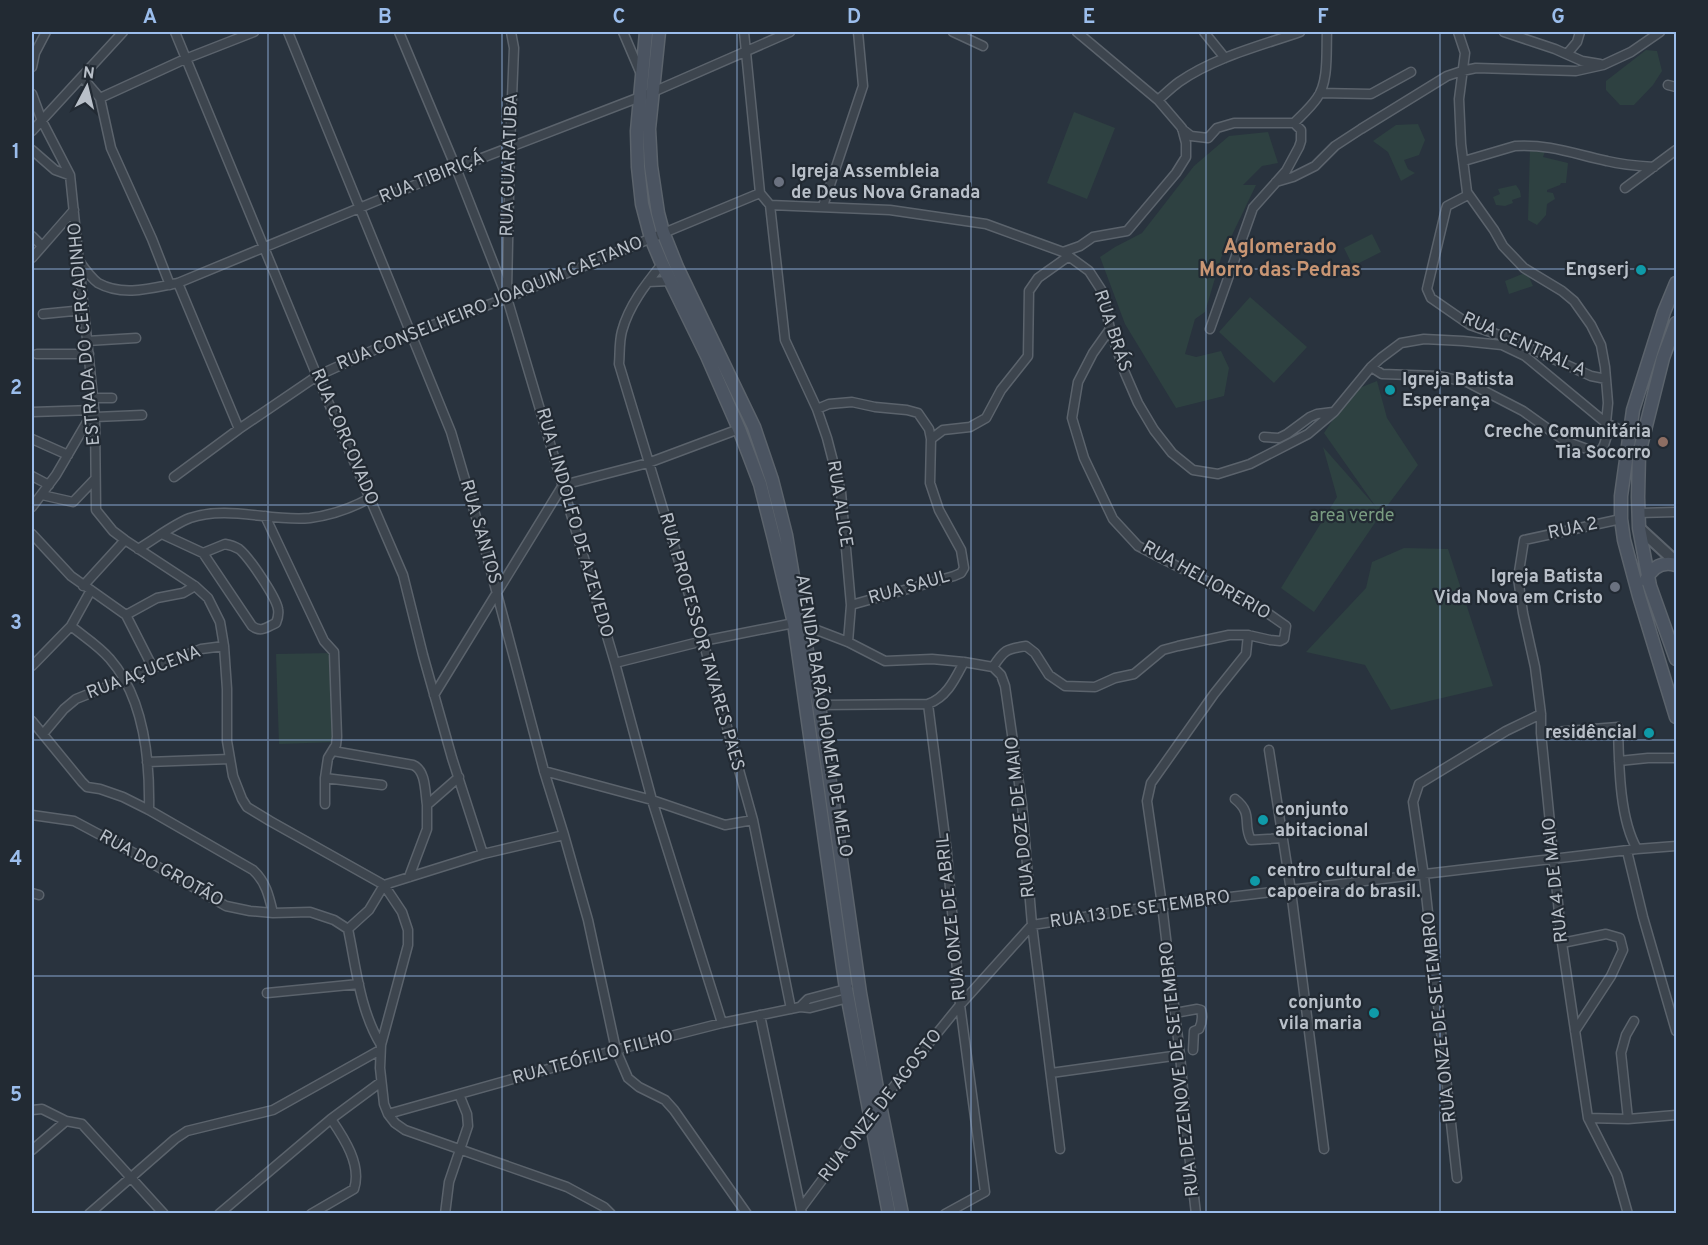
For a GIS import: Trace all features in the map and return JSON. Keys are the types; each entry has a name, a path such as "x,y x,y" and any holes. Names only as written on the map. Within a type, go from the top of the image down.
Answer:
{"main road":[{"name":"AVENIDA BARÃO HOMEM DE MELO","path":"646,32 637,131 642,204 651,238 707,356 760,484 808,658 819,705 857,979 902,1214"},
{"name":"AVENIDA BARÃO HOMEM DE MELO","path":"659,32 649,129 651,166 658,213 677,267 754,427 772,480 786,535 847,994 889,1214"},
{"path":"1677,283 1664,312 1633,410 1621,496 1624,540 1677,717"},
{"path":"1677,323 1663,358 1639,454 1638,513 1647,576 1677,659"},
{"path":"1639,596 1647,576 1661,565 1677,564"}],"street":[{"path":"32,67 35,53 46,32"},
{"path":"32,131 123,32"},
{"name":"RUA CORCOVADO","path":"175,32 317,376 403,575 434,694 483,854"},
{"path":"100,98 185,59 254,32"},
{"name":"RUA SANTOS","path":"288,32 451,432 544,771 588,920 616,1050 628,1078 639,1087 665,1100 674,1110 747,1214"},
{"name":"RUA LINDOLFO DE AZEVEDO","path":"399,32 507,298 615,663 652,800 722,1023"},
{"name":"RUA GUARATUBA","path":"507,298 514,54 511,32"},
{"path":"623,32 642,74"},
{"path":"744,32 759,193 770,205"},
{"name":"RUA TIBIRIÇÁ","path":"79,261 96,282 114,289 132,291 174,284 456,168 653,92 789,32"},
{"path":"823,206 863,86 858,32"},
{"path":"953,32 983,46"},
{"path":"1204,32 1225,58"},
{"path":"1158,100 1178,82 1198,70 1225,58 1300,32"},
{"path":"1080,33 1158,100 1191,136 1208,138 1217,128 1234,123 1294,123 1319,97 1326,66 1327,32"},
{"path":"1371,367 1382,374 1438,376 1467,382 1523,411 1565,441 1587,449 1600,452 1607,438 1610,425 1606,379 1600,345 1591,325 1574,301 1524,268 1503,246 1468,195 1459,99 1465,53 1458,32"},
{"path":"1504,32 1582,61 1603,65"},
{"path":"1567,54 1577,42 1580,32"},
{"path":"1276,182 1293,177 1315,166 1335,146 1370,123 1447,76 1462,70 1484,68 1576,71 1603,65 1631,52 1660,32"},
{"path":"1320,93 1371,94 1411,72"},
{"path":"82,76 100,98 111,148 239,429"},
{"name":"ESTRADA DO CERCADINHO","path":"32,94 42,121 70,176 95,414 96,510 113,531 195,586 208,598 220,622 224,646 227,741 233,776 247,807 384,885 402,912 408,930 408,945 380,1047 381,1082 388,1114"},
{"path":"1210,329 1253,208 1286,171 1301,141 1300,130 1294,123"},
{"path":"817,409 829,404 852,402 907,410 918,413 929,429 931,439 943,430 970,428 986,418 1001,390 1028,356 1029,291 1038,278 1066,254 1094,237 1127,231 1176,173 1186,157 1186,143 1182,128"},
{"path":"1464,161 1515,146 1524,146 1554,147 1605,161 1654,167"},
{"path":"32,150 56,170 70,176"},
{"path":"1625,188 1677,150"},
{"name":"RUA CONSELHEIRO JOAQUIM CAETANO","path":"174,477 317,376 411,333 507,298 759,193"},
{"name":"RUA CENTRAL A","path":"1468,195 1446,208 1427,289 1431,298 1446,310 1474,326 1505,337 1591,376 1606,379"},
{"name":"RUA BRÁS","path":"770,205 890,210 986,224 1066,254 1089,271 1102,291 1110,329 1138,403 1154,430 1172,453 1193,470 1218,474 1242,467 1308,434 1334,412 1371,367 1401,343 1424,339 1502,345 1526,356 1610,425 1629,434"},
{"name":"RUA ALICE","path":"770,205 785,340 817,409 841,492 851,605 848,642"},
{"path":"32,258 74,210"},
{"path":"32,236 42,246"},
{"name":"RUA PROFESSOR TAVARES PAES","path":"662,264 642,289 622,329 619,364 703,641 753,819 796,1008"},
{"path":"648,282 670,281"},
{"path":"43,314 84,310"},
{"path":"1467,341 1474,326"},
{"name":"RUA HELIORERIO","path":"1110,329 1093,353 1078,382 1072,418 1084,458 1113,519 1138,546 1266,612 1286,626 1284,639 1280,641 1248,635"},
{"path":"87,341 136,338"},
{"path":"37,354 89,354"},
{"path":"93,398 112,398"},
{"path":"1264,437 1279,438 1310,417 1334,412"},
{"path":"32,413 142,415"},
{"path":"32,507 95,414"},
{"path":"1610,425 1631,421"},
{"path":"434,694 563,485 648,463 739,429"},
{"path":"32,439 68,455"},
{"name":"RUA SAUL","path":"851,605 954,576 961,573 964,568 961,550 939,510 930,483 931,439"},
{"path":"32,476 49,485"},
{"path":"42,495 74,502 95,479"},
{"path":"138,549 189,518 244,514 308,518 347,510 370,498"},
{"path":"1638,513 1677,512"},
{"path":"265,516 324,641 334,652 338,737 328,758 325,804"},
{"name":"RUA 2","path":"1524,540 1621,519"},
{"path":"1639,528 1677,564"},
{"path":"32,534 70,576 126,615 153,668"},
{"path":"162,534 203,553 257,630 276,623 279,615 278,606 253,565 239,549 225,544 203,553"},
{"path":"32,666 71,626 87,588 125,540"},
{"name":"RUA 4 DE MAIO","path":"1524,540 1518,578 1535,667 1562,943 1588,1118 1617,1174 1628,1214"},
{"path":"126,615 157,598 183,593 195,586"},
{"path":"615,663 703,641 798,624 848,642 885,661 932,659 993,667 1002,654 1012,648 1026,646 1035,653 1049,675 1065,686 1095,687 1115,678 1134,674 1163,650 1229,635 1248,635"},
{"path":"71,626 110,658 125,680 139,712 150,782 149,810"},
{"name":"RUA DEZENOVE DE SETEMBRO","path":"1196,1214 1180,1055 1147,801 1151,783 1214,694 1246,654 1248,635"},
{"name":"RUA AÇUCENA","path":"43,734 64,709 76,699 201,649 224,646"},
{"path":"819,705 927,704 936,701 946,693 964,662"},
{"name":"RUA DOZE DE MAIO","path":"993,667 1001,675 1005,686 1022,804 1032,925 1060,1149"},
{"name":"RUA ONZE DE ABRIL","path":"927,704 947,853 960,1005 985,1192 945,1214"},
{"name":"RUA ONZE DE SETEMBRO","path":"1457,1178 1424,876 1413,802 1419,783 1506,731 1541,714"},
{"path":"32,721 87,787 123,797 253,870 266,887 273,914"},
{"path":"1541,733 1618,727 1619,761 1629,831 1637,849"},
{"path":"1269,750 1291,891 1323,1149"},
{"path":"333,751 418,767 427,805 427,829 409,877"},
{"path":"1619,761 1677,758"},
{"path":"147,762 230,759"},
{"path":"544,771 652,800 725,825 753,819"},
{"path":"427,805 459,777"},
{"path":"325,778 382,785"},
{"path":"1235,799 1247,814 1251,840 1283,838"},
{"name":"RUA DO GROTÃO","path":"32,815 74,821 226,906 273,914 310,912 334,920 348,929"},
{"path":"88,1214 187,1131 273,1110 380,1047 373,1033 359,984 348,929 369,910 384,885 483,854 564,835"},
{"name":"RUA 13 DE SETEMBRO","path":"1032,925 1162,905 1677,846"},
{"path":"1628,851 1643,917 1677,1031"},
{"name":"RUA ONZE DE AGOSTO","path":"802,1210 869,1117 960,1005 1032,925"},
{"path":"1562,943 1606,934 1620,938 1623,950 1611,976 1575,1031"},
{"path":"847,994 857,979"},
{"path":"267,993 359,984"},
{"name":"RUA TEÓFILO FILHO","path":"388,1114 616,1050 722,1023 796,1008 808,999 847,994"},
{"path":"1175,1013 1201,1010 1202,1023 1199,1029 1194,1031 1193,1050"},
{"path":"760,1015 802,1210"},
{"path":"1628,1119 1621,1053 1626,1035 1634,1022"},
{"path":"1051,1073 1180,1055"},
{"path":"219,1214 332,1119 381,1082"},
{"path":"445,1214 449,1182 468,1126 467,1114 459,1094"},
{"path":"32,1110 42,1109 66,1121 82,1125 164,1214"},
{"path":"388,1114 405,1130 567,1187 604,1207 610,1214"},
{"path":"1588,1118 1628,1119 1677,1115"},
{"path":"311,1214 354,1189 356,1181 345,1139 332,1119"},
{"path":"32,1150 66,1121"}],"green space":[{"path":"1646,50 1657,51 1662,71 1653,85 1634,105 1620,105 1606,90 1606,81"},
{"path":"1074,112 1115,128 1087,199 1047,183"},
{"path":"1418,124 1425,140 1419,155 1404,160 1408,169 1415,173 1401,181 1388,152 1373,141 1396,125"},
{"path":"1268,132 1278,163 1262,166 1243,185 1256,185 1221,258 1205,312 1195,319 1185,354 1196,357 1221,351 1229,368 1224,396 1176,408 1125,324 1100,257 1142,233 1194,166 1229,136"},
{"path":"1530,148 1546,149 1543,157 1568,163 1566,183 1547,190 1553,193 1555,199 1547,204 1546,215 1537,225 1528,220"},
{"path":"1516,185 1521,197 1505,206 1496,205 1493,197 1500,194 1498,189"},
{"path":"1372,234 1381,252 1353,266 1344,248"},
{"path":"1527,272 1533,286 1509,294 1505,281"},
{"path":"1250,297 1307,347 1274,383 1219,332"},
{"name":"area verde","path":"1377,381 1387,418 1418,465 1381,514 1314,612 1281,588 1337,497 1323,447 1376,507 1324,433 1352,391"},
{"path":"1404,548 1448,549 1493,686 1391,710 1365,665 1306,652 1366,588 1372,562"},
{"path":"334,653 336,742 279,744 276,654"}],"place":[{"name":"Igreja Assembleia de Deus Nova Granada","path":"779,182"},
{"name":"Engserj","path":"1641,270"},
{"name":"Igreja Batista Esperança","path":"1390,390"},
{"name":"Creche Comunitária Tia Socorro","path":"1663,442"},
{"name":"Igreja Batista Vida Nova em Cristo","path":"1615,587"},
{"name":"residêncial","path":"1649,733"},
{"name":"conjunto abitacional","path":"1263,820"},
{"name":"centro cultural de capoeira do brasil.","path":"1255,881"},
{"name":"conjunto vila maria","path":"1374,1013"}],"district":[{"name":"Aglomerado Morro das Pedras","path":"1280,260"}]}
